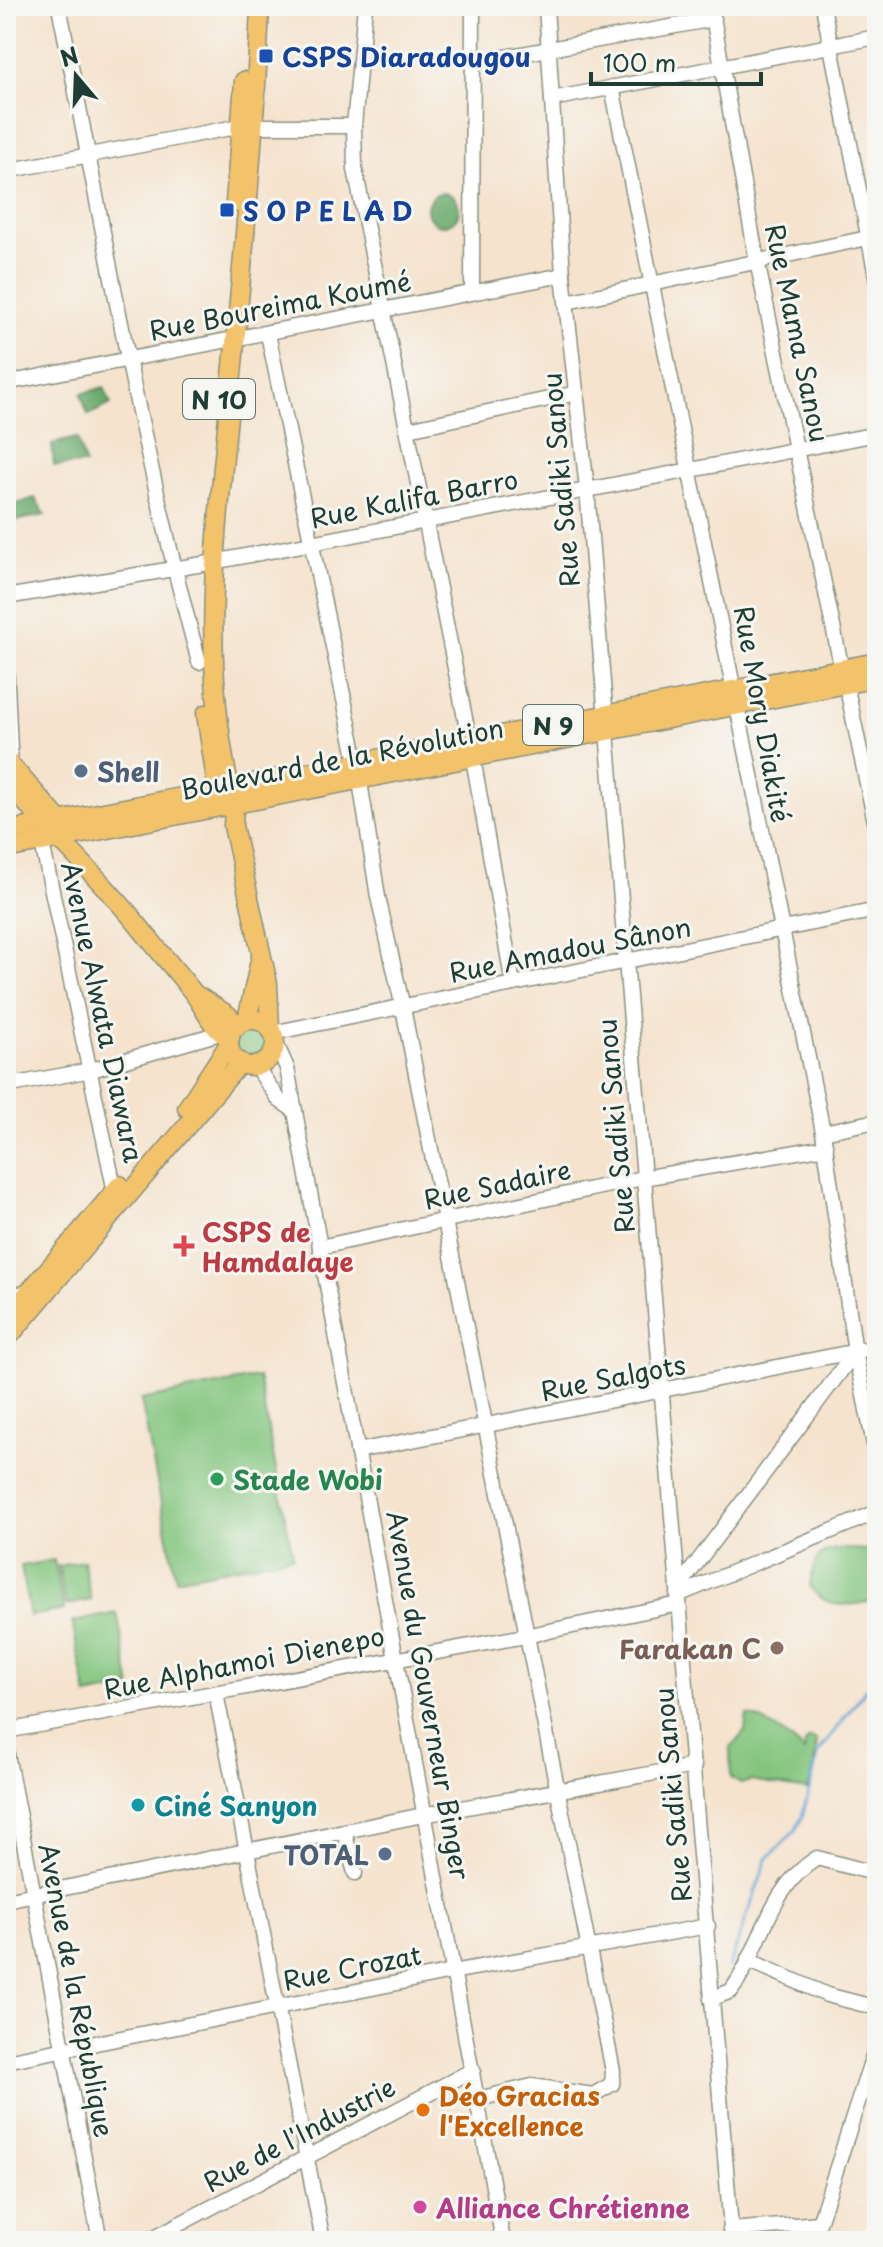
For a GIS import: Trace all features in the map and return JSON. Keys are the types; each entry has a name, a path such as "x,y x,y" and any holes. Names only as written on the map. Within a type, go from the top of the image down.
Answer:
{"main road":[{"name":"N 10","path":"247,126 249,6"},
{"name":"N 10","path":"223,789 211,661 209,563 260,6"},
{"name":"N 10","path":"209,563 198,612 199,662 228,808"},
{"name":"Boulevard de la Révolution","path":"6,831 55,833 228,808 358,772 844,677 877,662"},
{"name":"Boulevard de la Révolution","path":"844,677 877,678"},
{"path":"8,772 55,833 195,995 228,1015 233,1055 248,1064"},
{"name":"Boulevard de la Révolution","path":"6,849 223,789 358,772"},
{"name":"Avenue du Gouverneur Binger","path":"228,808 262,953 272,1034"},
{"name":"Avenue du Gouverneur Binger","path":"232,1032 262,953"},
{"path":"6,1319 182,1115 232,1032 258,1020 272,1034 272,1054 248,1064 6,1340"}],"street":[{"path":"59,6 128,359 173,569 199,662"},
{"path":"365,6 354,126 355,169 427,520 513,984"},
{"path":"472,293 473,6"},
{"name":"Rue Sadiki Sanou","path":"546,6 563,275 587,489 708,1926 711,1999 731,2236"},
{"path":"823,6 873,237 877,281"},
{"path":"472,63 712,12"},
{"name":"Rue Mama Sanou","path":"712,12 757,261 877,831"},
{"path":"552,99 877,37"},
{"name":"Rue Mory Diakité","path":"612,87 692,471 824,1140 855,1352 877,1459"},
{"path":"6,171 247,126 354,126"},
{"path":"567,302 873,237"},
{"name":"Rue Boureima Koumé","path":"6,383 563,275"},
{"path":"268,334 358,772 368,849 487,1426 525,1636 613,2071 612,2084 593,2095 532,2086 478,2099"},
{"path":"408,429 577,393"},
{"name":"Rue Kalifa Barro","path":"6,597 209,563 877,434"},
{"path":"6,661 8,772"},
{"name":"Avenue Alwata Diawara","path":"55,833 91,1070 115,1192"},
{"name":"Rue Amadou Sânon","path":"272,1034 877,910"},
{"path":"6,1086 91,1070 232,1032"},
{"name":"Avenue du Gouverneur Binger","path":"272,1034 287,1068 503,2241"},
{"path":"248,1064 279,1100 295,1111"},
{"name":"Rue Sadaire","path":"320,1247 445,1218 824,1140 877,1121"},
{"path":"6,1297 28,1292"},
{"name":"Rue Salgots","path":"357,1451 877,1347"},
{"path":"678,1596 855,1352"},
{"name":"Rue Alphamoi Dienepo","path":"6,1731 525,1636 678,1596 877,1512"},
{"path":"877,1690 877,1703"},
{"path":"216,1693 323,2241"},
{"name":"Avenue de la République","path":"6,1749 100,2241"},
{"path":"6,1900 423,1815 694,1766"},
{"path":"344,1831 355,1873"},
{"path":"711,1999 731,1991 773,1904 808,1864 817,1858 877,1874"},
{"name":"Rue Crozat","path":"6,2061 452,1972 708,1926"},
{"path":"748,1960 827,1995 877,2008"},
{"path":"731,2236 819,2223 877,2043"},
{"name":"Rue de l'Industrie","path":"147,2241 473,2070"}],"green space":[{"path":"443,193 454,198 459,209 454,220 443,225 432,220 427,209 432,198"},
{"path":"104,387 111,404 88,415 81,394"},
{"path":"77,438 85,464 54,466 52,444"},
{"path":"35,498 45,515 14,521 11,506"},
{"path":"250,1026 262,1031 267,1043 262,1055 250,1060 238,1055 233,1043 238,1031"},
{"name":"Stade Wobi","path":"258,1377 293,1556 176,1579 141,1400"},
{"path":"875,1542 877,1600 840,1605 824,1600 810,1587 815,1563 820,1556 833,1549 867,1550"},
{"path":"54,1560 64,1610 30,1616 21,1566"},
{"path":"83,1561 91,1600 66,1605 58,1566"},
{"path":"117,1613 131,1687 87,1696 72,1622"},
{"path":"747,1715 778,1731 804,1753 805,1743 810,1738 817,1741 812,1779 807,1790 750,1781 741,1784 731,1778 730,1749 745,1731"}],"waterway":[{"path":"729,1967 767,1859 796,1830 802,1817 819,1752 877,1674"}],"place":[{"name":"CSPS Diaradougou","path":"266,56"},
{"name":"S O P E L A D","path":"227,210"},
{"name":"Shell","path":"81,771"},
{"name":"CSPS de Hamdalaye","path":"184,1246"},
{"name":"Stade Wobi","path":"217,1479"},
{"name":"Farakan C","path":"777,1648"},
{"name":"Ciné Sanyon","path":"138,1805"},
{"name":"TOTAL","path":"385,1854"},
{"name":"Déo Gracias l'Excellence","path":"423,2110"},
{"name":"Alliance Chrétienne","path":"420,2207"}]}
